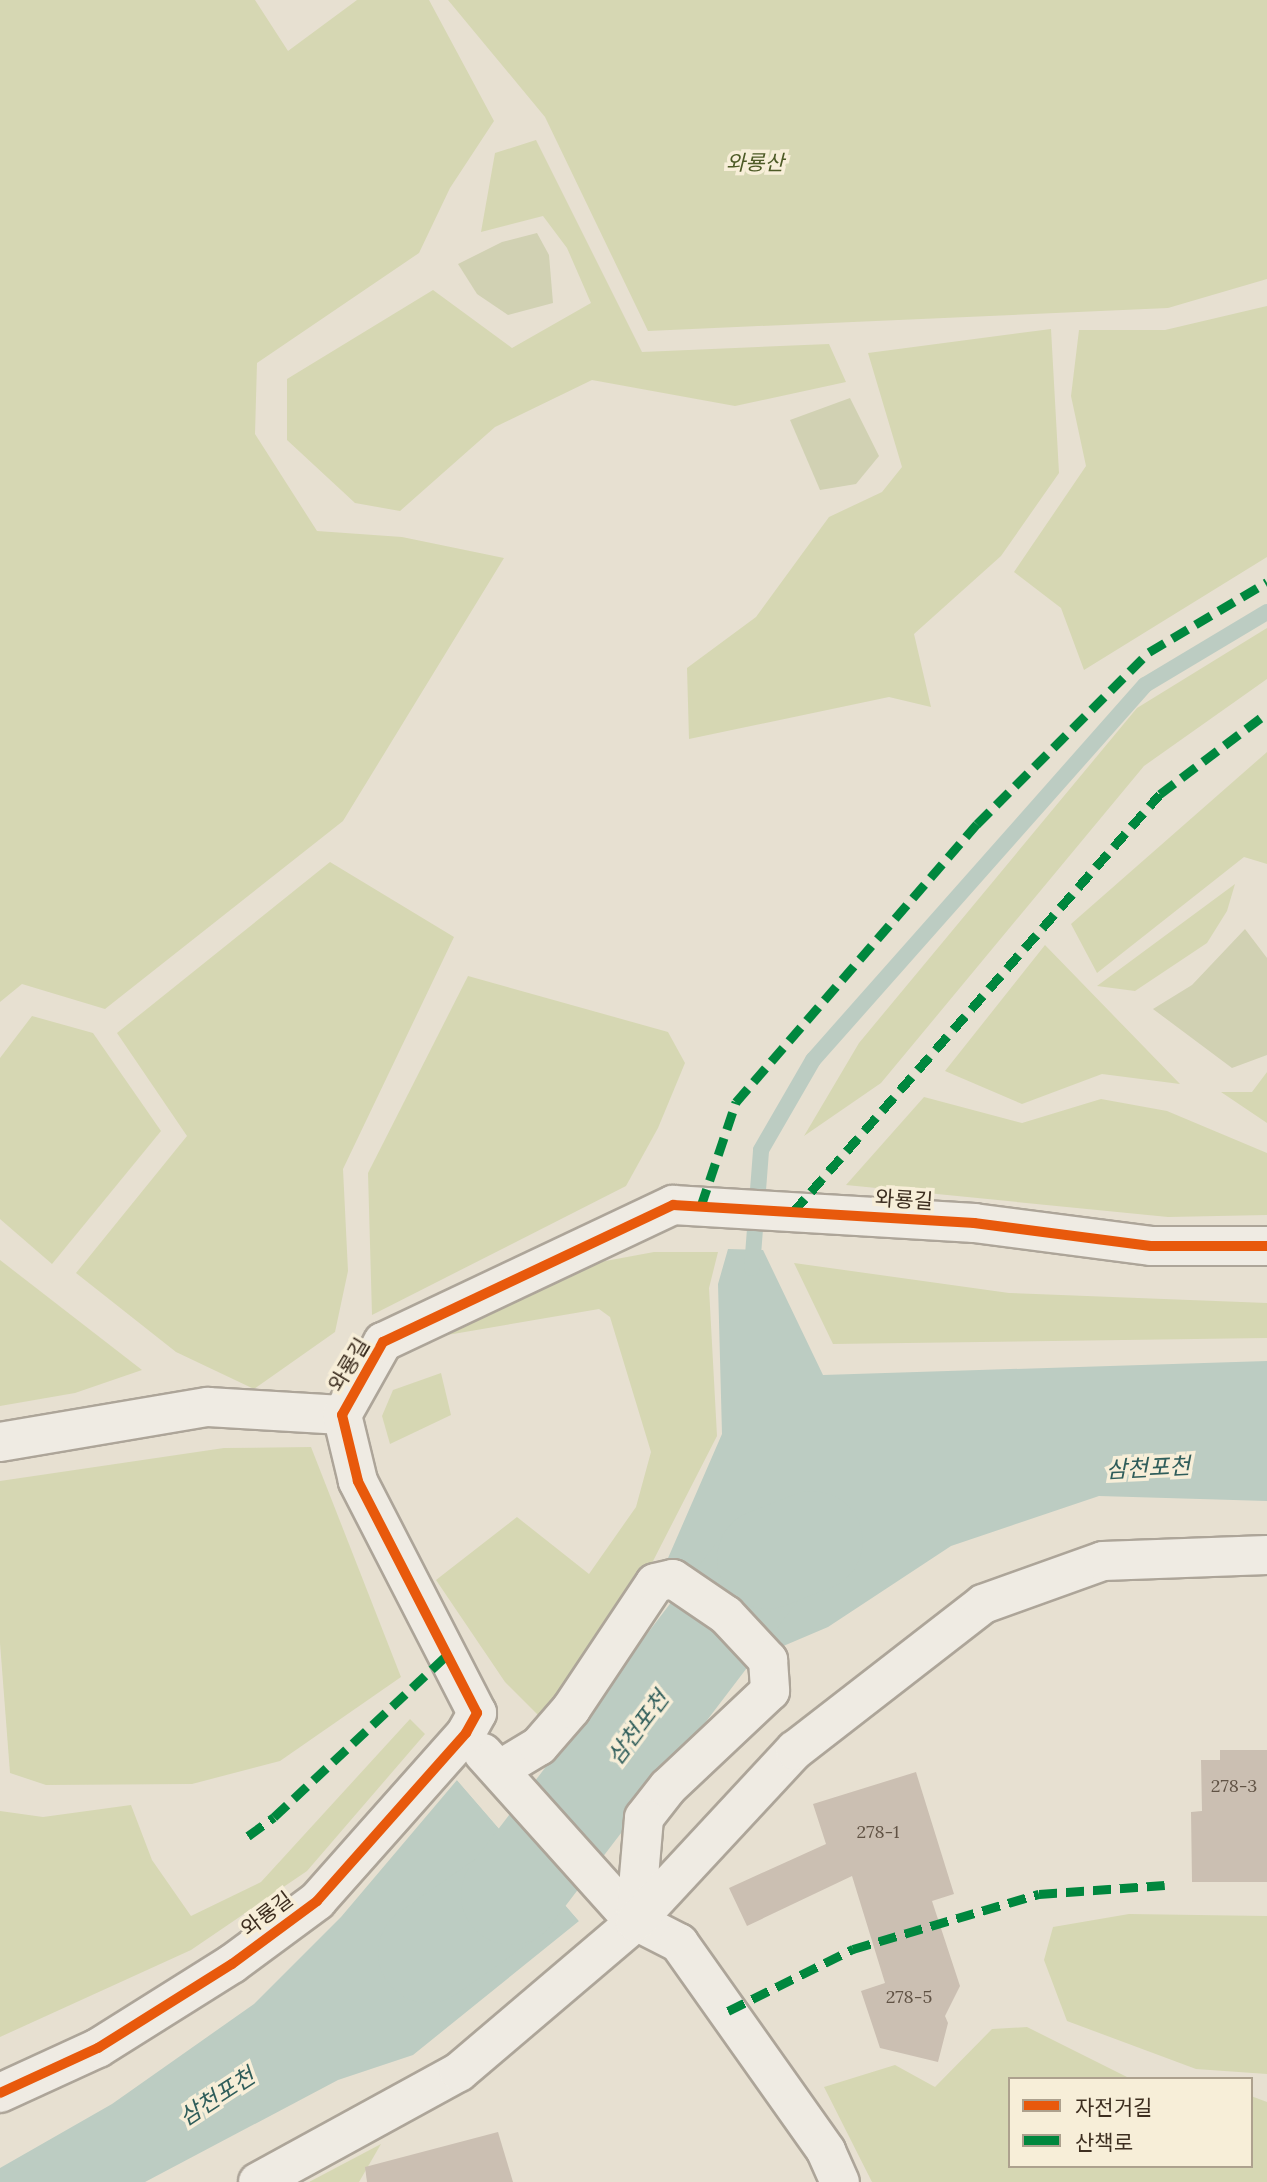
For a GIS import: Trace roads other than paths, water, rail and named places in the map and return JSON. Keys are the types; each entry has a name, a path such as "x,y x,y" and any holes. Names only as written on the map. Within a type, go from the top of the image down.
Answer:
{"street":[{"name":"와룡길","path":"0,2093 98,2048 232,1964 317,1901 466,1734 477,1713 358,1481 342,1415 383,1342 673,1205 974,1223 1151,1246 1267,1246"},
{"path":"0,1442 208,1407 342,1415"},
{"path":"258,2182 459,2072 634,1921 795,1750 983,1604 1102,1561 1267,1555"},
{"path":"499,1770 539,1746 571,1709 656,1583 673,1579 716,1608 768,1660 770,1691 667,1787 644,1818 634,1921"},
{"path":"466,1734 634,1921 679,1943 826,2151 839,2182"}],"water":[{"path":"728,1249 763,1250 823,1375 1267,1361 1267,1501 1099,1496 951,1546 828,1627 781,1647 665,1565 722,1434 718,1284"},
{"path":"457,1780 579,1921 413,2055 338,2080 145,2182 0,2182 0,2168 112,2104 254,2004 341,1917"}],"waterway":[{"path":"752,1268 761,1150 813,1060 1145,685 1267,612"},
{"name":"삼천포천","path":"428,1953 511,1895 767,1559 813,1541"}],"park label":[{"name":"와룡산","path":"755,163"}]}
